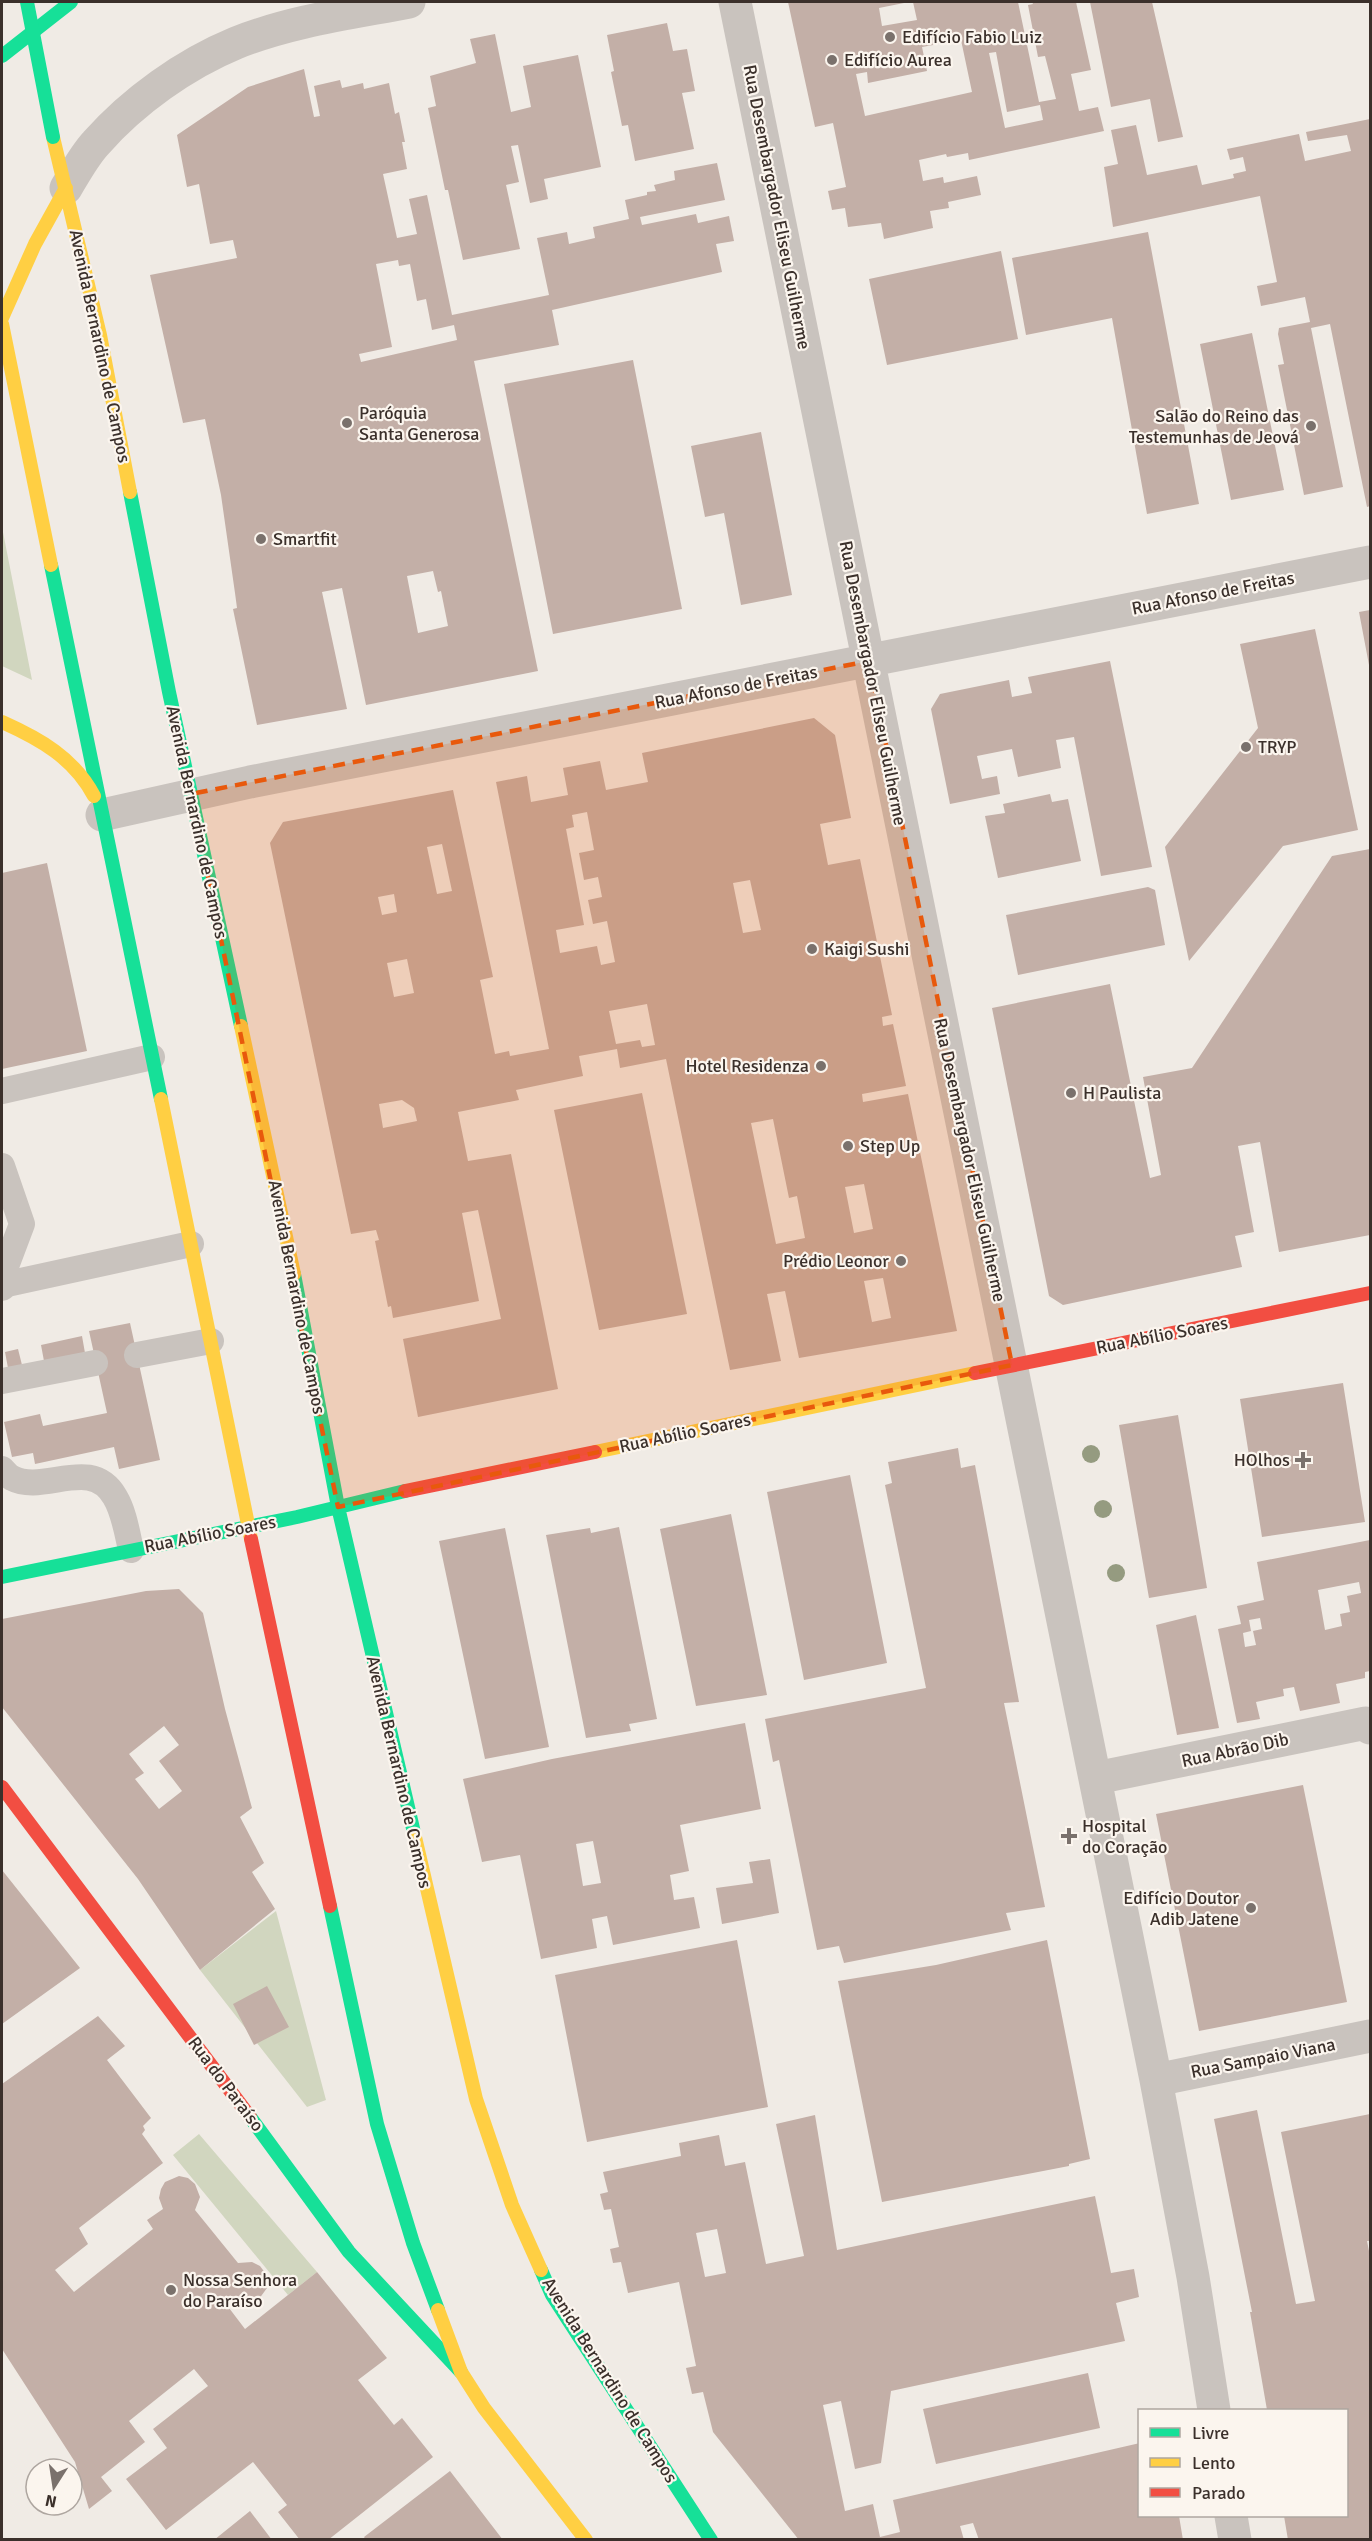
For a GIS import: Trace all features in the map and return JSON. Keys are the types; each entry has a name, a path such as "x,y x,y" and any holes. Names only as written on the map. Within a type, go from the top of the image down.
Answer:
{"main road":[{"name":"Avenida Bernardino de Campos","path":"27,2 53,136 100,335 191,794 295,1278 338,1507 476,2099 512,2205 552,2295 711,2540"},
{"path":"2,56 71,2"},
{"path":"2,318 35,244 66,188"},
{"path":"2,324 248,1527 377,2124 413,2243 461,2372 484,2408 586,2540"},
{"path":"2,722 29,734 69,763 92,790 102,815"},
{"name":"Rua Abílio Soares","path":"2,1577 1012,1365 1371,1293"},
{"name":"Rua do Paraíso","path":"2,1787 289,2168 349,2252 461,2372"}],"street":[{"path":"66,188 94,144 118,120 156,89 192,65 237,42 296,25 409,2"},
{"name":"Rua Desembargador Eliseu Guilherme","path":"735,2 1096,1778 1156,2080 1214,2409"},
{"name":"Rua Afonso de Freitas","path":"102,815 191,794 1371,562"},
{"name":"Rua Abrão Dib","path":"1096,1778 1366,1723 1370,1724 1371,1728"},
{"name":"Rua Sampaio Viana","path":"1156,2080 1371,2036"},
{"path":"1231,2517 1235,2540"}],"lane":[{"path":"2,1091 153,1057"},
{"path":"2,1166 22,1224 2,1277"},
{"path":"2,1288 7,1284 191,1244"},
{"path":"137,1355 211,1341"},
{"path":"2,1381 95,1363"},
{"path":"2,1469 12,1478 29,1483 80,1475 99,1482 114,1495 124,1521 131,1550"}],"highlighted area":[{"path":"869,661 1012,1365 338,1507 191,794"}],"green space":[{"path":"2,527 32,680 2,666"},
{"path":"276,1911 326,2100 307,2107 200,1970"},
{"path":"199,2134 317,2272 288,2295 173,2155"}],"building":[{"path":"788,2 909,2 879,8 882,26 917,20 913,2 1018,2 1039,102 1056,99 1045,56 1038,57 1028,5 1033,4 1032,2 1076,2 1091,70 1071,74 1079,111 1098,107 1104,131 969,160 968,153 947,157 946,154 919,160 923,181 943,177 944,183 977,176 981,195 948,202 949,208 930,211 933,228 884,239 881,223 848,227 845,208 832,210 828,191 846,187 833,123 815,127","holes":["961,40 972,92 865,116 856,74 867,72 868,83 927,71 922,47","996,52 1007,112 1040,105 1043,120 1005,128 989,53"]},
{"path":"1090,2 1152,2 1183,137 1158,142 1150,99 1111,107"},
{"path":"667,23 673,51 687,49 695,91 682,93 694,149 635,161 628,125 622,126 611,72 614,71 607,35"},
{"path":"495,34 511,112 531,107 523,66 578,55 601,167 544,179 548,199 530,203 518,145 511,146 519,182 506,185 520,249 463,260 448,190 445,190 428,108 436,106 430,76 476,63 470,39"},
{"path":"304,69 314,117 320,116 314,86 340,80 342,88 363,83 364,89 389,83 395,114 399,112 407,169 383,174 397,238 417,234 409,199 427,195 452,315 549,295 537,238 567,232 569,244 595,238 593,227 629,219 625,200 647,195 647,192 656,191 654,185 675,180 674,171 717,163 725,200 640,217 642,225 696,214 698,223 729,216 734,241 716,244 722,272 552,310 559,345 474,361 538,671 366,705 342,588 322,592 347,709 257,725 233,609 237,608 221,495 205,419 183,423 150,275 237,258 233,240 210,244 199,184 187,187 177,135 248,87","holes":["398,260 399,266 410,264 417,301 426,299 432,330 454,325 457,340 361,362 359,354 392,347 376,264","433,571 438,592 441,591 448,626 418,633 407,576"]},
{"path":"1370,119 1370,506 1367,507 1330,324 1311,328 1343,487 1304,495 1278,365 1284,364 1278,334 1279,328 1310,322 1305,297 1261,306 1257,286 1277,282 1260,196 1113,227 1104,167 1118,164 1111,130 1136,125 1147,175 1197,165 1202,185 1234,178 1233,174 1246,171 1243,157 1230,160 1227,149 1299,134 1305,161 1351,151 1347,135 1308,141 1306,132"},
{"path":"1148,232 1199,504 1147,514 1112,318 1026,335 1012,258"},
{"path":"1001,251 1018,339 887,365 869,279"},
{"path":"1252,333 1284,490 1231,500 1200,344"},
{"path":"633,360 682,609 553,634 504,384"},
{"path":"761,432 792,595 741,605 724,513 705,517 691,446"},
{"path":"1370,610 1370,665 1369,665 1359,612"},
{"path":"1315,629 1358,830 1283,846 1189,961 1165,847 1258,728 1240,644"},
{"path":"1110,661 1152,867 1101,876 1074,737 1056,740 1061,768 1018,777 1012,749 977,756 982,779 997,776 1000,794 950,804 931,709 940,694 1009,680 1012,697 1032,693 1028,677"},
{"path":"814,718 835,735 851,818 820,824 828,865 860,859 892,1015 882,1017 883,1026 893,1024 906,1086 862,1094 863,1102 908,1094 957,1331 799,1358 785,1291 767,1294 781,1361 730,1370 666,1059 620,1068 617,1049 579,1056 583,1076 516,1090 519,1100 458,1112 468,1161 511,1154 558,1389 418,1417 403,1339 501,1319 478,1210 462,1213 479,1301 393,1318 391,1306 388,1307 375,1241 379,1240 376,1230 351,1234 270,843 283,822 453,790 493,977 480,980 495,1054 509,1051 510,1056 549,1049 496,782 527,776 531,802 568,795 563,768 600,761 606,790 648,782 642,753","holes":["587,812 594,850 579,853 584,880 598,877 602,897 588,900 593,924 607,921 615,962 601,965 597,946 560,953 556,930 584,925 566,829 574,827 572,815","442,844 452,891 437,894 427,847","750,880 761,930 743,933 733,883","394,894 397,912 382,915 378,897","407,959 414,993 394,997 387,963","647,1004 655,1045 642,1047 640,1040 616,1044 609,1011","402,1100 414,1108 417,1121 383,1128 379,1104","773,1119 789,1198 797,1196 805,1238 776,1244 751,1123","864,1184 873,1229 854,1233 845,1187","883,1278 891,1318 872,1322 864,1281"]},
{"path":"1050,794 1052,802 1068,799 1081,861 998,878 985,816 1005,813 1003,804"},
{"path":"1370,849 1370,1235 1279,1252 1260,1142 1238,1146 1254,1232 1235,1236 1242,1267 1063,1305 1049,1296 992,1008 1110,984 1150,1178 1161,1175 1143,1077 1192,1068 1332,856"},
{"path":"47,863 87,1051 2,1069 2,873"},
{"path":"1148,887 1155,890 1165,945 1018,975 1006,915"},
{"path":"642,1093 687,1314 599,1330 554,1110"},
{"path":"130,1323 160,1460 119,1469 114,1447 35,1464 33,1453 12,1457 4,1422 40,1414 43,1426 107,1413 89,1331"},
{"path":"82,1336 85,1353 44,1361 41,1345"},
{"path":"18,1349 22,1365 8,1368 5,1352"},
{"name":"HOlhos","path":"1343,1383 1365,1522 1262,1537 1240,1399"},
{"path":"1178,1415 1207,1588 1149,1598 1119,1425"},
{"path":"958,1448 961,1468 975,1465 1019,1702 1004,1703 1045,1907 1006,1913 1011,1930 844,1963 839,1946 817,1950 779,1760 773,1762 765,1719 926,1688 885,1485 892,1483 888,1462"},
{"path":"850,1475 887,1663 804,1680 767,1492"},
{"path":"731,1514 767,1695 696,1706 660,1529"},
{"path":"619,1527 657,1719 629,1724 631,1731 586,1738 546,1535 590,1528 591,1533"},
{"path":"505,1528 549,1747 485,1759 439,1541"},
{"path":"1370,1540 1370,1671 1365,1672 1365,1678 1336,1684 1340,1703 1300,1711 1294,1687 1283,1689 1284,1696 1256,1702 1260,1719 1237,1723 1218,1629 1241,1624 1237,1606 1264,1600 1257,1562","holes":["1359,1582 1361,1593 1347,1596 1350,1612 1340,1614 1342,1626 1325,1630 1318,1590","1260,1618 1262,1629 1253,1631 1256,1645 1245,1647 1243,1633 1251,1631 1249,1620"]},
{"path":"179,1589 203,1613 225,1709 252,1808 240,1817 264,1863 252,1872 275,1909 200,1970 138,1879 2,1707 2,1619 146,1591","holes":["164,1726 179,1745 159,1761 182,1791 159,1809 135,1779 144,1773 129,1754"]},
{"path":"1196,1615 1219,1728 1177,1735 1156,1625"},
{"path":"745,1723 761,1809 680,1825 689,1871 670,1875 674,1900 694,1897 700,1928 613,1945 607,1916 592,1919 597,1948 541,1959 520,1855 482,1862 463,1779 552,1759","holes":["593,1841 601,1883 583,1886 576,1844"]},
{"name":"Edifício Doutor Adib Jatene","path":"1303,1785 1347,2002 1199,2031 1156,1814"},
{"path":"770,1859 779,1913 722,1924 716,1888 753,1883 749,1862"},
{"path":"2,1870 80,1968 2,2024"},
{"path":"737,1940 768,2107 587,2142 555,1975"},
{"path":"1047,1940 1090,2159 1069,2164 1069,2166 882,2202 838,1981 936,1965"},
{"path":"267,1986 289,2027 254,2045 233,2004"},
{"path":"98,2016 125,2046 107,2060 151,2118 143,2126 145,2130 142,2134 163,2163 79,2228 88,2244 55,2270 74,2292 153,2229 147,2220 163,2209 159,2198 165,2182 179,2176 188,2178 195,2184 200,2197 195,2210 238,2263 252,2262 260,2266 266,2274 267,2288 259,2299 246,2303 234,2298 226,2304 245,2329 317,2272 387,2358 358,2380 394,2425 402,2418 433,2457 328,2540 300,2540 278,2512 287,2505 253,2462 166,2530 126,2479 167,2448 153,2429 208,2386 194,2369 129,2421 145,2442 101,2477 112,2491 89,2509 84,2492 84,2457 72,2457 2,2349 2,2084"},
{"path":"1257,2110 1296,2304 1315,2301 1281,2132 1370,2114 1370,2241 1367,2241 1370,2256 1370,2540 1288,2540 1284,2517 1348,2517 1348,2409 1267,2409 1250,2312 1252,2312 1214,2119"},
{"path":"815,2115 837,2250 1095,2196 1111,2273 1134,2269 1139,2297 1116,2303 1125,2341 891,2391 881,2463 855,2469 841,2401 823,2405 845,2511 873,2504 880,2537 900,2532 893,2500 1138,2443 1138,2517 1179,2517 1183,2540 979,2540 973,2523 960,2526 964,2540 799,2540 713,2432 703,2392 692,2394 686,2368 696,2366 679,2282 628,2293 621,2262 613,2263 610,2249 619,2247 611,2209 604,2210 600,2194 608,2192 603,2172 681,2156 679,2143 719,2135 725,2166 745,2162 766,2264 804,2256 776,2124","holes":["717,2229 726,2273 705,2277 696,2233"]},
{"path":"1088,2373 1100,2428 936,2464 923,2409"},
{"path":"450,2471 503,2540 366,2540 364,2537"},
{"path":"250,2511 272,2540 214,2540"}],"traffic: fast":[{"path":"27,2 53,137"},
{"path":"2,56 71,2"},
{"path":"130,492 169,692 241,1026"},
{"path":"51,565 161,1099"},
{"path":"294,1274 338,1507 415,1837"},
{"path":"2,1577 297,1517 405,1491"},
{"path":"330,1906 377,2124 413,2243 438,2310"},
{"path":"250,2117 349,2252 461,2372"},
{"path":"541,2270 552,2295 711,2540"}],"traffic: slow":[{"path":"53,137 100,335 130,492"},
{"path":"2,318 35,244 66,188"},
{"path":"2,324 51,565"},
{"path":"2,722 30,735 55,751 77,771 94,796"},
{"path":"241,1026 294,1274"},
{"path":"161,1099 251,1539"},
{"path":"595,1452 975,1373"},
{"path":"415,1837 476,2099 512,2205 541,2270"},
{"path":"438,2310 461,2372 484,2408 586,2540"}],"traffic: jam":[{"path":"975,1373 1370,1293"},
{"path":"405,1491 595,1452"},
{"path":"251,1539 330,1906"},
{"path":"2,1787 250,2117"}],"place":[{"name":"Edifício Fabio Luiz","path":"890,37"},
{"name":"Edifício Aurea","path":"832,60"},
{"name":"Paróquia Santa Generosa","path":"347,423"},
{"name":"Salão do Reino das Testemunhas de Jeová","path":"1311,426"},
{"name":"Smartfit","path":"261,539"},
{"name":"TRYP","path":"1246,747"},
{"name":"Kaigi Sushi","path":"812,949"},
{"name":"Hotel Residenza","path":"821,1066"},
{"name":"H Paulista","path":"1071,1093"},
{"name":"Step Up","path":"848,1146"},
{"name":"Prédio Leonor","path":"901,1261"},
{"name":"HOlhos","path":"1303,1460"},
{"name":"Hospital do Coração","path":"1069,1836"},
{"name":"Edifício Doutor Adib Jatene","path":"1251,1908"},
{"name":"Nossa Senhora do Paraíso","path":"171,2290"}]}
